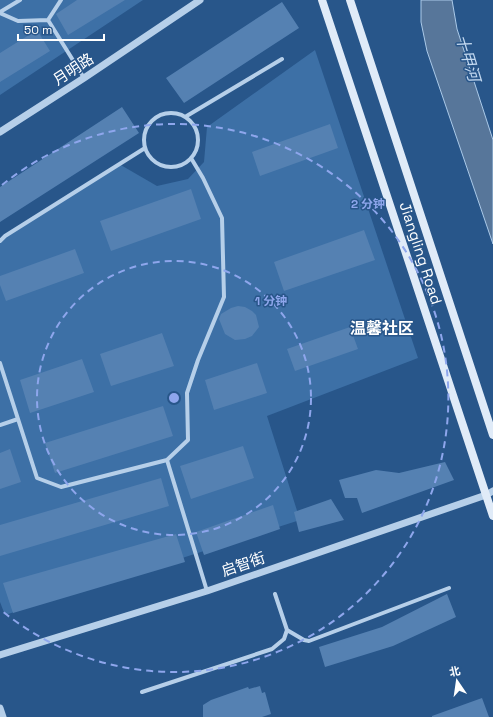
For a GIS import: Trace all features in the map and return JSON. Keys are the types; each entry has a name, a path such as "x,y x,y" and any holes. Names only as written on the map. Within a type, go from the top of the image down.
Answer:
{"main road":[{"name":"Jiangling Road","path":"322,0 490,493 493,516"},
{"name":"Jiangling Road","path":"350,0 493,435"}],"street":[{"path":"0,12 20,0"},
{"path":"48,20 61,0"},
{"name":"月明路","path":"0,132 84,78 200,0"},
{"path":"0,12 18,21 48,20"},
{"path":"48,20 84,78"},
{"path":"185,117 282,59"},
{"path":"167,113 185,117 196,128 198,136 198,144 191,158 177,166 165,166 154,161 148,155 145,148 144,138 146,130 151,122 158,116 167,113"},
{"path":"0,240 145,148"},
{"path":"0,363 38,478 61,487 167,460 188,440 187,393 198,360 224,297 222,218 203,178 191,158"},
{"path":"0,425 18,419"},
{"path":"167,460 207,591"},
{"name":"启智街","path":"0,655 207,591 490,493"},
{"path":"287,630 304,640 309,641 449,588"},
{"path":"142,692 272,649 284,639 287,630 275,594"},
{"path":"0,708 3,717"}],"shaded area":[{"path":"0,0 143,0 0,95"},
{"path":"421,0 452,0 457,29 493,140 493,244 427,51 421,22"},
{"path":"315,50 418,358 267,416 300,520 5,615 0,602 0,241 119,164 157,186 188,179 204,162 207,127"}],"building":[{"path":"77,0 125,0 68,35 56,14"},
{"path":"282,2 299,28 184,103 166,78"},
{"path":"37,30 50,51 0,82 0,53"},
{"path":"122,107 139,133 0,222 0,187"},
{"path":"330,124 338,148 260,176 252,152"},
{"path":"191,189 201,219 111,251 100,221"},
{"path":"364,230 375,260 284,291 274,262"},
{"path":"75,249 84,273 6,301 0,285 0,276"},
{"path":"238,306 245,307 256,315 259,327 252,336 245,339 235,340 225,334 219,319 221,314"},
{"path":"350,327 358,349 295,371 287,349"},
{"path":"162,333 174,366 111,386 100,354"},
{"path":"82,359 94,392 30,413 20,380"},
{"path":"257,363 267,393 214,410 205,380"},
{"path":"163,406 173,436 55,473 45,443"},
{"path":"243,446 254,478 191,499 180,466"},
{"path":"10,449 21,482 0,489 0,453"},
{"path":"445,462 454,480 362,513 357,498 345,498 339,480 376,470 399,473"},
{"path":"161,478 169,506 0,556 0,525"},
{"path":"331,499 344,520 299,532 294,512"},
{"path":"273,505 280,529 204,555 196,532"},
{"path":"176,534 185,562 13,613 3,583"},
{"path":"447,594 456,617 393,646 325,667 319,647 382,627"},
{"path":"260,686 262,693 265,692 271,714 262,717 203,717 203,705 211,700 248,687 249,689"},
{"path":"482,698 489,717 432,717 432,716"}],"district":[{"name":"温馨社区","path":"382,328"}],"water label":[{"name":"十甲河","path":"468,58"}]}
